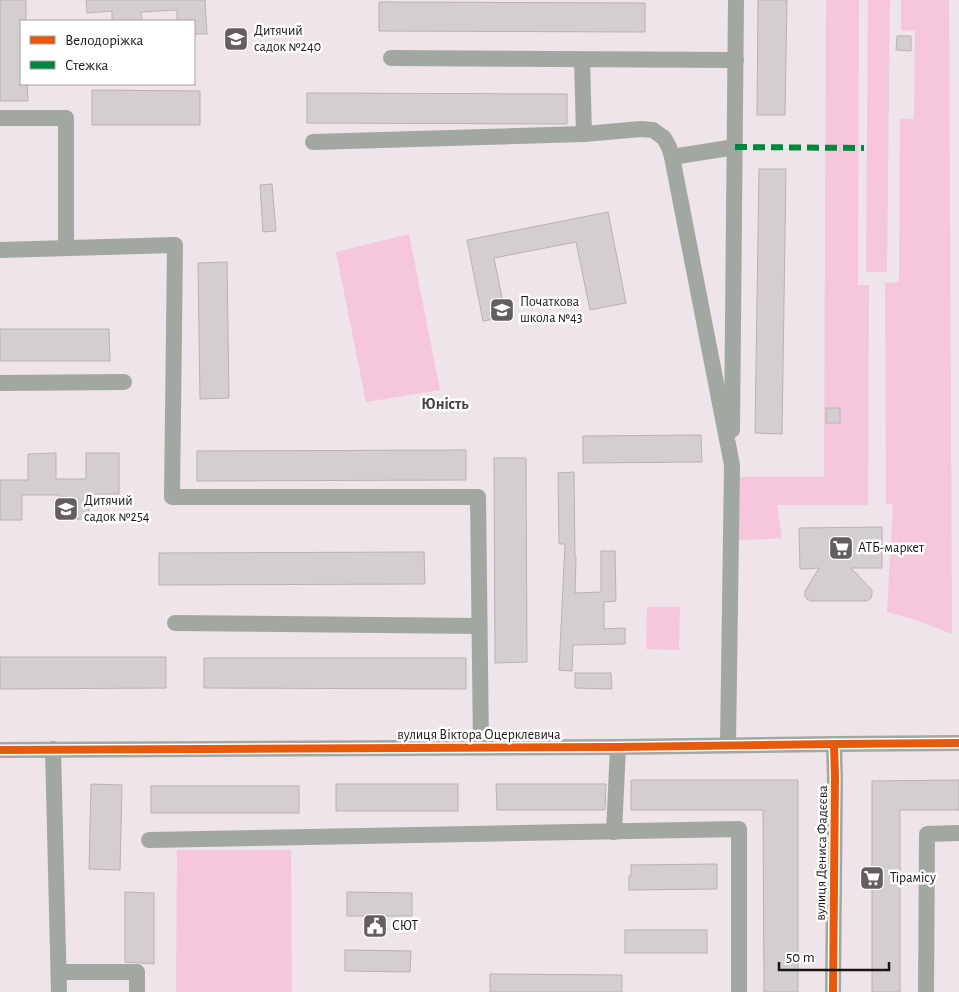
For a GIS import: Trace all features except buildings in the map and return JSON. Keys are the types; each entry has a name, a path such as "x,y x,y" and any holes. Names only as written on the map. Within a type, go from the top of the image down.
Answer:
{"street":[{"path":"728,745 736,0"},
{"path":"391,58 736,60"},
{"path":"582,60 584,134"},
{"path":"0,118 66,118 66,248"},
{"path":"313,142 584,134 641,130 653,130 664,138 672,157 732,465"},
{"path":"672,157 735,147"},
{"path":"0,250 175,245 172,497 478,497 481,747"},
{"path":"0,383 124,382"},
{"path":"174,622 479,626"},
{"name":"вулиця Віктора Оцерклевича","path":"0,750 618,747 959,743"},
{"name":"вулиця Дениса Фадєєва","path":"832,992 834,744"},
{"path":"614,832 618,747"},
{"path":"53,749 59,992"},
{"path":"149,840 740,829 740,992"},
{"path":"926,992 927,834 959,833"},
{"path":"59,972 137,972 137,992"}],"shaded area":[{"path":"826,0 859,0 858,285 869,285 868,505 777,505 782,538 731,541 731,477 824,477"},
{"path":"868,0 890,0 887,272 866,272"},
{"path":"901,0 949,0 952,634 916,620 887,612 893,504 886,504 885,283 899,282 900,119 914,119 915,31 901,30"},
{"path":"409,234 440,390 366,402 336,252"},
{"path":"647,607 680,607 679,650 646,649"},
{"path":"177,850 291,850 292,992 176,992"}],"marked path":[{"path":"735,147 864,148"}],"cycle path":[{"path":"0,750 618,747 959,743"},
{"path":"833,992 834,744"}],"place":[{"name":"Дитячий садок №240","path":"236,39"},
{"name":"Початкова школа №43","path":"502,310"},
{"name":"Дитячий садок №254","path":"66,509"},
{"name":"АТБ-маркет","path":"841,548"},
{"name":"Тірамісу","path":"872,878"},
{"name":"СЮТ","path":"375,926"}],"district":[{"name":"Юність","path":"445,404"}]}
